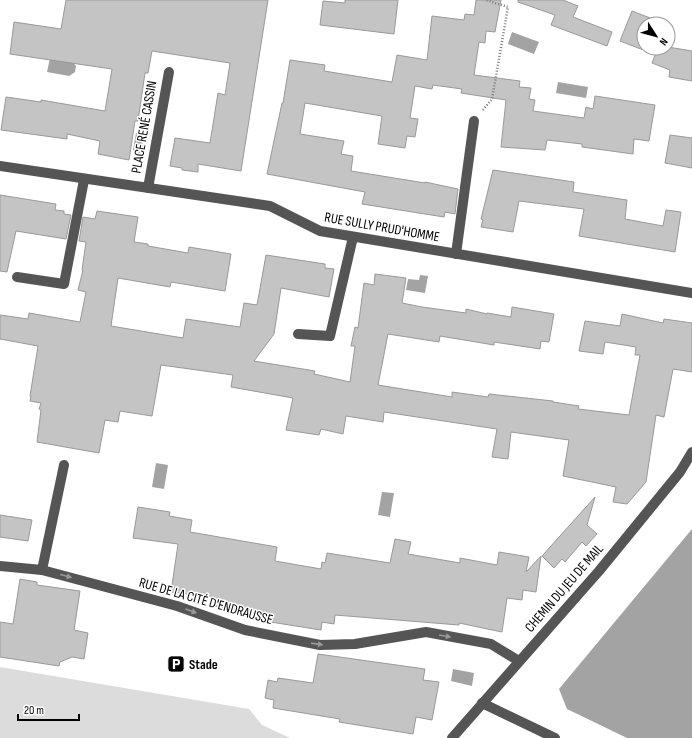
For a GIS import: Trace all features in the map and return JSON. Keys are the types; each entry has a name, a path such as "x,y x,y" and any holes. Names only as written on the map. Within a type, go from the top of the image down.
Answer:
{"street":[{"name":"PLACE RENÉ CASSIN","path":"148,188 169,72"},
{"path":"456,254 474,121"},
{"name":"RUE SULLY PRUD'HOMME","path":"0,166 84,180 270,206 320,231 692,293"},
{"path":"17,277 64,284 84,180"},
{"path":"298,334 330,336 353,237"},
{"name":"CHEMIN DU JEU DE MAIL","path":"452,738 599,572 680,472 692,452"},
{"path":"42,570 64,465"},
{"name":"RUE DE LA CITÉ D'ENDRAUSSE","path":"0,566 42,570 177,606 245,630 320,645 355,644 426,632 491,644 519,661"},
{"path":"482,703 555,738"}],"path":[{"path":"474,121 492,99 508,7 486,0"}],"shaded area":[{"path":"512,32 539,42 534,54 508,44"},
{"path":"50,58 72,61 76,66 75,72 69,76 47,72"},
{"path":"558,82 588,87 586,98 556,93"},
{"path":"136,133 144,134 138,162 133,150"},
{"path":"420,275 428,276 425,293 406,290 408,279 419,280"},
{"path":"156,463 168,465 164,489 152,487"},
{"path":"382,492 394,493 390,517 378,515"},
{"path":"692,529 692,738 627,738 567,709 559,689"},
{"path":"0,667 249,709 262,725 290,738 0,738"},
{"path":"453,669 474,673 472,686 451,681"}],"building":[{"path":"66,0 268,0 241,171 198,164 198,172 182,170 182,168 170,166 175,138 210,143 218,93 225,95 230,63 152,51 148,73 145,73 138,121 135,121 129,160 98,154 100,141 67,134 67,139 1,130 6,97 41,102 41,100 105,111 112,69 10,54 14,22 61,29"},
{"path":"345,0 398,0 394,34 320,25 323,1 345,3"},
{"path":"476,0 501,0 495,32 486,31 485,43 479,42 474,75 520,81 519,87 531,88 529,99 535,100 533,111 584,118 586,107 593,109 595,96 655,105 649,141 634,139 633,154 582,147 582,144 547,140 545,150 501,147 506,100 461,93 462,89 433,85 432,89 415,86 410,118 418,119 415,137 407,136 405,148 378,144 382,116 305,103 300,134 344,141 341,154 353,156 351,171 425,182 458,189 455,214 445,212 444,217 362,204 365,192 267,174 283,103 290,60 325,65 324,71 392,82 397,55 427,60 432,16 464,20 465,14 474,15"},
{"path":"518,0 563,0 578,6 573,17 612,32 607,46 551,25 555,15 518,2"},
{"path":"632,11 645,16 636,16 636,47 620,41"},
{"path":"676,48 692,51 692,81 669,77 670,70 652,63 655,56 676,56"},
{"path":"670,135 692,138 692,168 665,163"},
{"path":"493,170 574,182 573,192 627,200 625,219 663,226 666,210 681,212 675,252 579,236 584,209 519,201 513,232 481,227 483,220 481,219"},
{"path":"0,195 56,204 55,210 64,211 64,214 71,215 66,239 16,231 7,272 0,271"},
{"path":"97,211 138,217 134,242 188,253 189,247 231,254 225,291 171,282 170,287 118,278 111,326 183,338 186,319 240,327 244,303 257,305 266,255 325,264 325,268 334,269 329,297 281,288 274,334 254,361 315,371 314,374 350,382 355,346 351,346 355,327 358,328 364,283 374,285 375,274 406,278 402,303 466,313 466,309 487,314 511,317 512,307 554,314 549,342 541,341 540,349 494,342 494,345 440,336 439,342 388,334 378,385 452,397 452,392 488,397 489,394 553,401 579,406 578,409 629,415 640,355 635,355 636,347 605,342 603,354 579,351 585,321 620,326 622,314 663,323 664,319 692,323 692,372 673,369 664,417 656,415 646,482 627,504 613,502 616,487 563,476 569,440 511,432 508,459 492,457 497,429 384,412 383,422 346,416 343,434 321,429 319,435 286,430 293,398 231,387 233,375 161,365 152,416 120,411 118,422 105,420 99,453 37,442 41,410 39,409 41,403 30,401 30,396 38,346 0,339 0,315 28,319 29,313 80,322 86,292 78,290 83,270 86,242 79,241 83,217 95,219"},
{"path":"595,497 587,525 597,534 586,546 582,542 565,562 562,559 554,568 542,556"},
{"path":"138,507 170,512 169,516 192,520 190,532 277,547 275,561 321,569 322,562 325,563 327,553 390,563 395,539 411,542 408,554 460,563 460,558 497,565 499,552 529,557 526,572 541,556 536,592 523,590 522,600 507,598 502,632 459,623 459,625 335,615 334,624 322,622 321,630 258,620 259,613 214,606 215,597 171,592 178,544 133,538"},
{"path":"0,515 32,520 28,541 0,537"},
{"path":"20,579 37,582 37,585 80,591 74,630 88,633 84,659 72,657 60,662 59,666 0,657 0,622 13,624"},
{"path":"318,654 425,669 423,680 439,682 432,720 416,717 413,734 339,722 340,719 273,708 274,700 265,698 268,680 277,682 278,678 313,683"}],"place":[{"name":"Stade","path":"176,664"}]}
